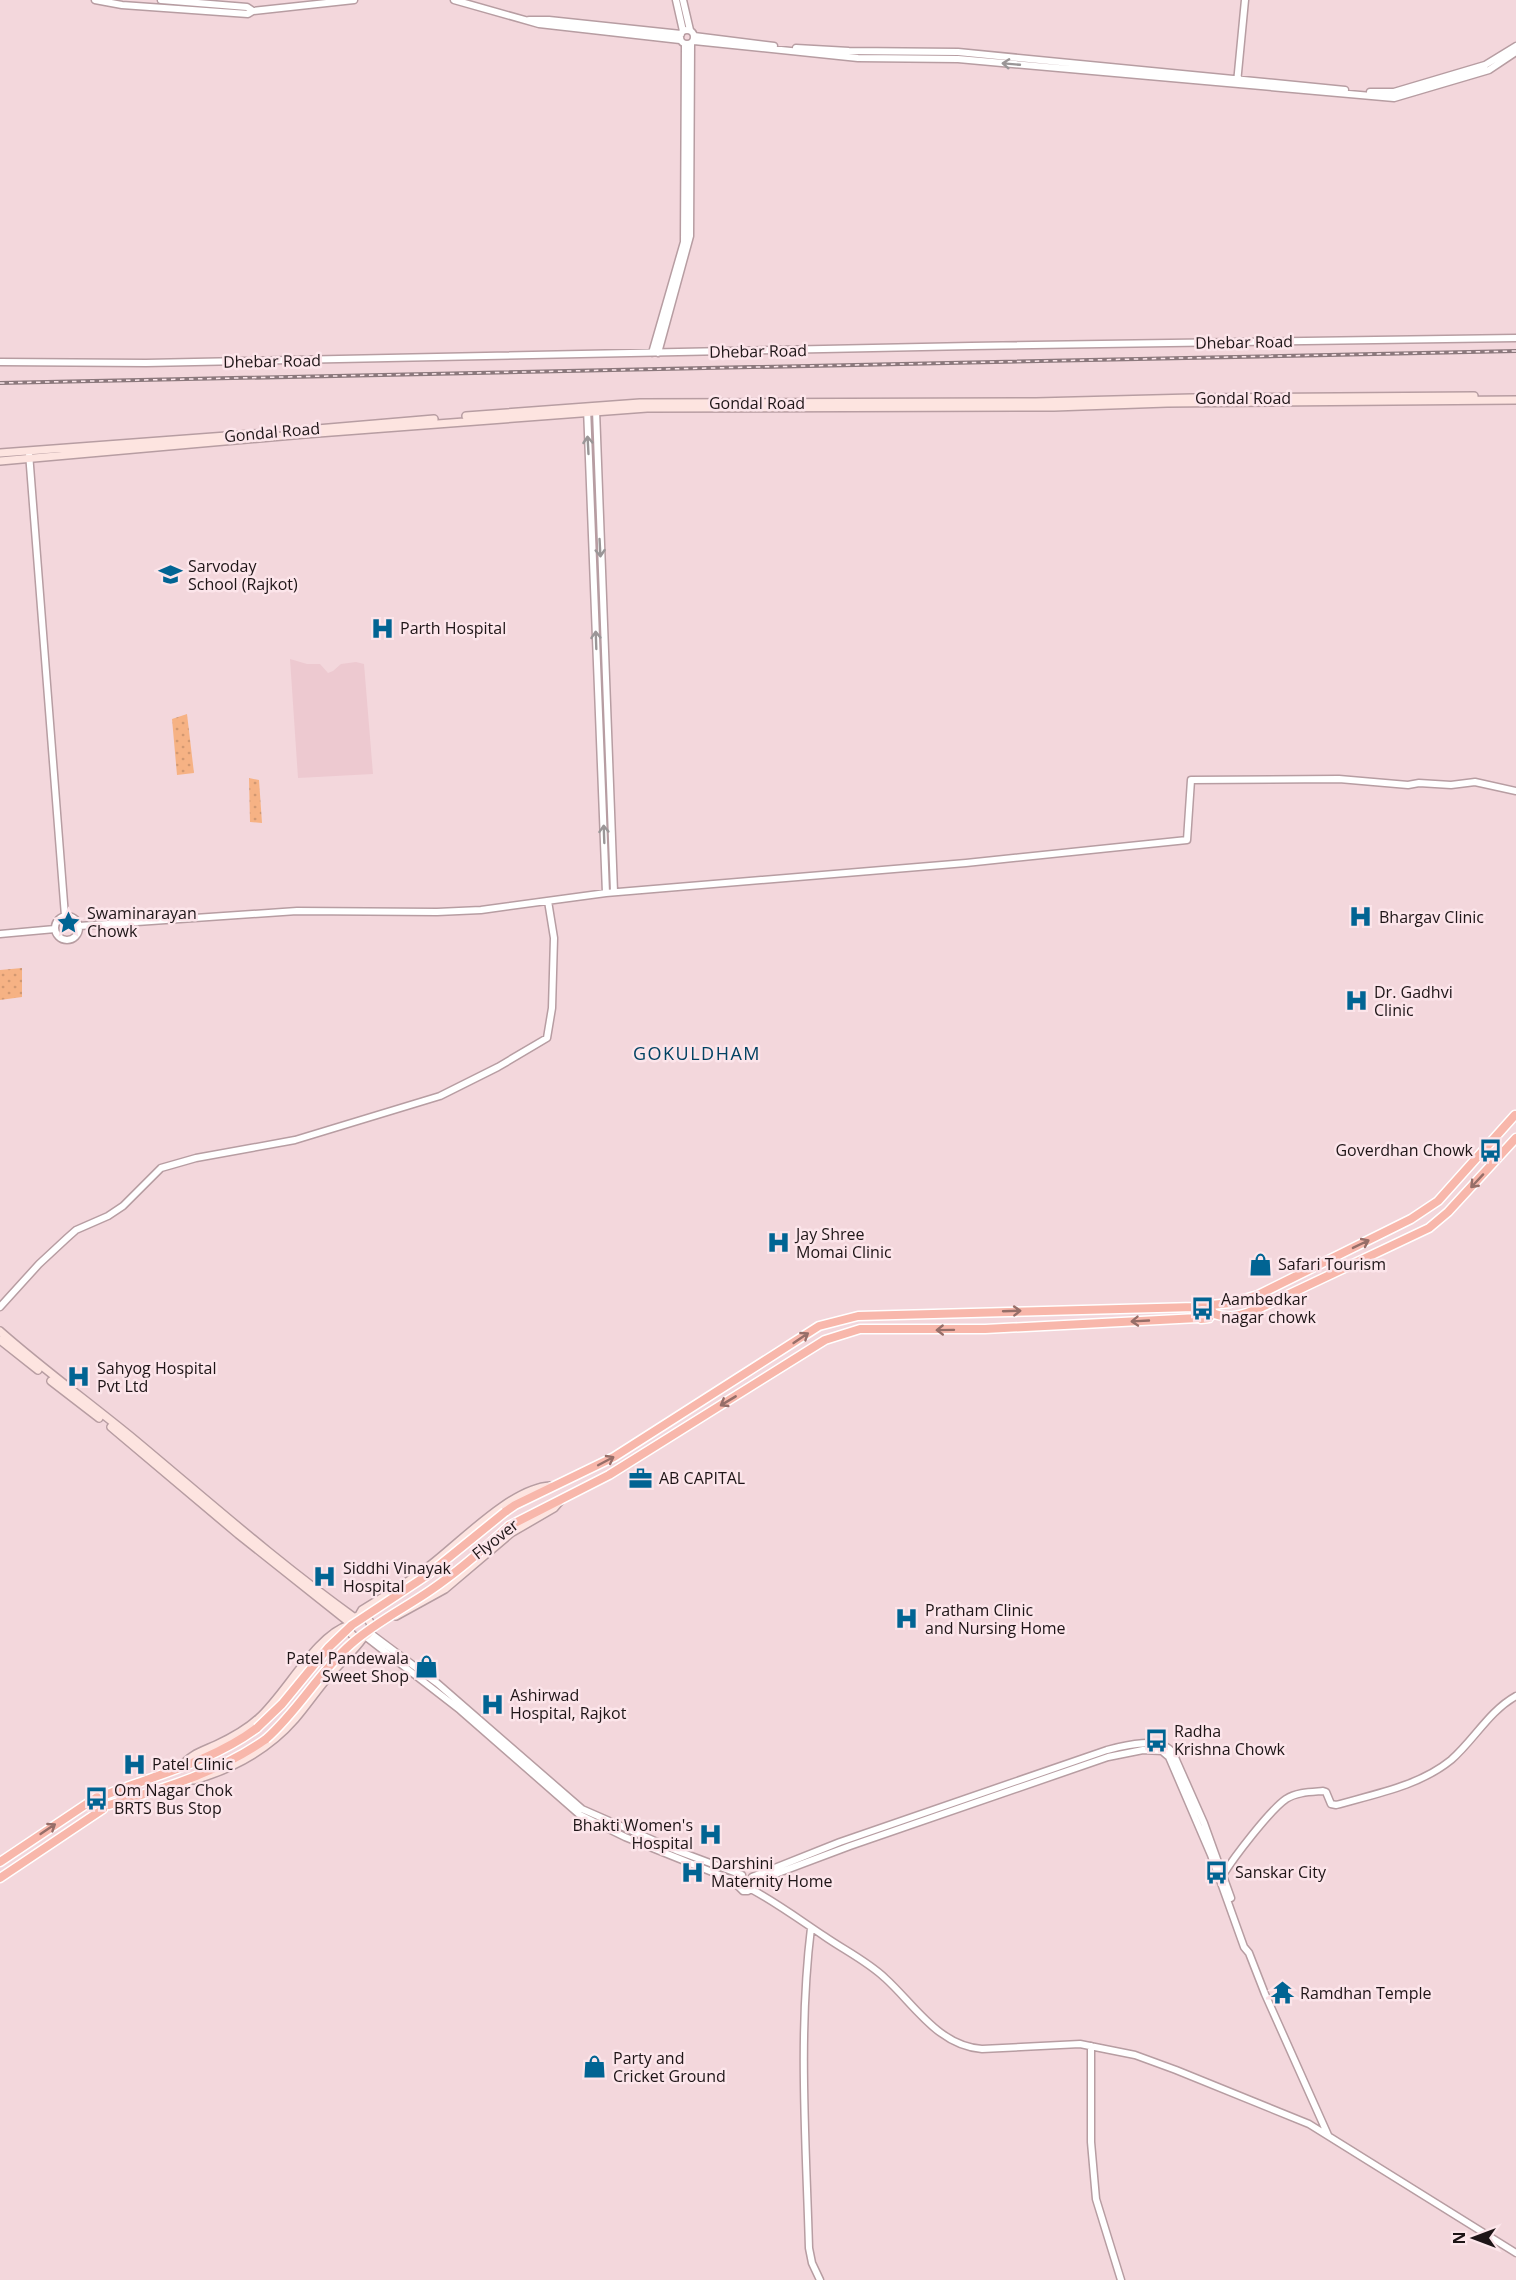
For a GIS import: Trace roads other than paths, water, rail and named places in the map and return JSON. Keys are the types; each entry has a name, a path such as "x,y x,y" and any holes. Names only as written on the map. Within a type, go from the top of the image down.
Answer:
{"highway":[{"path":"1516,1116 1437,1201 1411,1219 1258,1295 1211,1309 1206,1319 1198,1318 1194,1312 1195,1307 1202,1301 1211,1309 1221,1317 1260,1308 1429,1228 1448,1212 1516,1138"},
{"name":"Flyover","path":"0,1862 101,1796 229,1746 257,1728 282,1704 328,1648 352,1625 426,1576 505,1512 614,1457 819,1326 858,1316 1195,1307"},
{"name":"Flyover","path":"0,1878 106,1807 234,1759 266,1739 288,1718 335,1659 350,1645 372,1627 440,1584 510,1526 609,1475 825,1340 861,1329 985,1329 1198,1318"},
{"path":"773,1357 779,1364 773,1374"},
{"path":"753,1370 753,1378 759,1383"},
{"path":"101,1796 96,1805 106,1807"}],"main road":[{"name":"Gondal Road","path":"0,453 29,454 294,435 587,410 640,403 1036,402 1516,395"},
{"name":"Gondal Road","path":"596,409 1114,406 1516,400"},
{"name":"Gondal Road","path":"0,461 29,454"},
{"path":"0,1331 35,1362 132,1437 353,1621"},
{"path":"0,1340 112,1428 238,1534 353,1621 367,1619 371,1625 367,1634"},
{"path":"180,1767 190,1757 238,1733 258,1720 339,1628 353,1621 369,1606 430,1566 507,1503 539,1488 554,1488"},
{"path":"181,1780 188,1782 219,1772 273,1741 295,1719 367,1634 445,1588 511,1533 554,1508 561,1498"},
{"path":"353,1621 352,1635 367,1634"}],"street":[{"path":"95,0 122,5 248,14 254,11 354,0"},
{"path":"161,0 247,8 254,11"},
{"path":"454,0 539,24 806,49 999,55 1394,98 1489,70 1516,52"},
{"path":"676,0 687,38"},
{"path":"655,353 687,253 690,236 687,38 683,0"},
{"path":"1237,82 1245,0"},
{"path":"1237,82 1394,92 1485,65 1516,46"},
{"name":"Dhebar Road","path":"0,362 146,363 1404,338 1516,338"},
{"path":"596,409 614,892"},
{"path":"587,410 606,893"},
{"path":"29,454 65,916"},
{"path":"79,926 297,911 473,911 614,892 966,863 1187,840 1191,780 1340,779 1408,785 1419,783 1450,785 1475,782 1516,791"},
{"path":"0,1307 34,1268 76,1230 108,1216 123,1206 161,1168 196,1158 295,1140 440,1096 498,1067 547,1038 552,1008 554,938 548,901"},
{"path":"65,916 73,918 79,926 77,935 70,940 58,936 55,929 58,919 65,916"},
{"path":"0,934 55,929"},
{"path":"367,1634 437,1683 582,1809 678,1851 747,1875 761,1888 765,1897 885,1978 928,2022 949,2039 976,2049 1071,2044 1146,2058 1298,2119 1328,2135 1516,2253"},
{"path":"367,1634 451,1702 580,1815 625,1837 737,1882"},
{"path":"1222,1878 1260,1826 1287,1798 1323,1791 1326,1792 1332,1805 1336,1805 1420,1779 1451,1759 1494,1712 1516,1695"},
{"path":"737,1882 738,1887 743,1891 753,1883 850,1846 1108,1756 1162,1751 1169,1757 1222,1878 1244,1947 1328,2135"},
{"path":"737,1882 742,1875"},
{"path":"811,1928 806,1979 804,2098 809,2248 812,2263 820,2280"},
{"path":"1091,2046 1091,2142 1096,2199 1121,2280"}],"railway":[{"path":"0,383 1516,351"}],"place":[{"name":"Sarvoday School (Rajkot)","path":"170,575"},
{"name":"Parth Hospital","path":"382,628"},
{"name":"Bhargav Clinic","path":"1361,917"},
{"name":"Swaminarayan Chowk","path":"69,922"},
{"name":"Dr. Gadhvi Clinic","path":"1356,1001"},
{"name":"Goverdhan Chowk","path":"1491,1150"},
{"name":"Jay Shree Momai Clinic","path":"778,1243"},
{"name":"Safari Tourism","path":"1260,1264"},
{"name":"Aambedkar nagar chowk","path":"1203,1308"},
{"name":"Sahyog Hospital Pvt Ltd","path":"79,1377"},
{"name":"AB CAPITAL","path":"641,1478"},
{"name":"Siddhi Vinayak Hospital","path":"325,1577"},
{"name":"Pratham Clinic and Nursing Home","path":"907,1619"},
{"name":"Patel Pandewala Sweet Shop","path":"427,1667"},
{"name":"Ashirwad Hospital, Rajkot","path":"492,1704"},
{"name":"Radha Krishna Chowk","path":"1156,1740"},
{"name":"Patel Clinic","path":"134,1764"},
{"name":"Om Nagar Chok BRTS Bus Stop","path":"96,1799"},
{"name":"Bhakti Women's Hospital","path":"711,1834"},
{"name":"Darshini Maternity Home","path":"693,1872"},
{"name":"Sanskar City","path":"1217,1872"},
{"name":"Ramdhan Temple","path":"1282,1993"},
{"name":"Party and Cricket Ground","path":"595,2067"}],"district":[{"name":"GOKULDHAM","path":"697,1053"}]}
